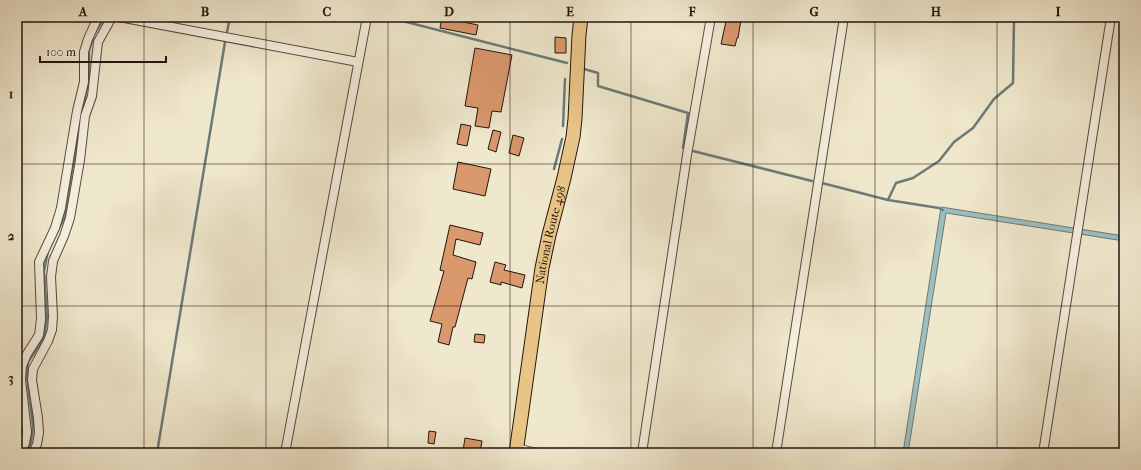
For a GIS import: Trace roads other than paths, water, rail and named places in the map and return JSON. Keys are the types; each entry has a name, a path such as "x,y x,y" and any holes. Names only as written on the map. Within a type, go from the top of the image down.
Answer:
{"highway":[{"name":"National Route 498","path":"516,451 542,268 573,136 581,17"}],"street":[{"path":"21,453 27,432 21,380 22,366 27,354 39,335 41,319 39,262 55,228 61,208 77,111 84,82 84,52 98,17"},
{"path":"33,453 37,444 39,433 32,369 48,341 52,330 53,316 51,277 53,261 70,218 80,160 85,116 92,96 98,42 112,17"},
{"path":"119,17 358,62"},
{"path":"285,453 367,17"},
{"path":"642,453 687,155 711,17"},
{"path":"776,453 844,17"},
{"path":"1043,453 1111,17"},
{"path":"516,451 537,453"}],"water":[{"path":"941,207 1124,236 1124,241 946,213 908,453 903,453"}],"waterway":[{"path":"57,232 64,218 89,79 89,51 94,34 105,17"},
{"path":"227,32 230,17"},
{"path":"387,17 567,63"},
{"path":"888,200 896,183 913,178 939,161 954,142 973,128 994,99 1013,83 1014,17"},
{"path":"157,453 225,42"},
{"path":"584,69 598,73 598,86 688,113 683,148"},
{"path":"563,126 565,79"},
{"path":"554,169 562,139"},
{"path":"693,151 812,181"},
{"path":"822,183 888,200 939,208 943,210"},
{"path":"27,453 31,441 33,426 27,377 28,362 44,338 47,318 44,271 48,251"}]}
